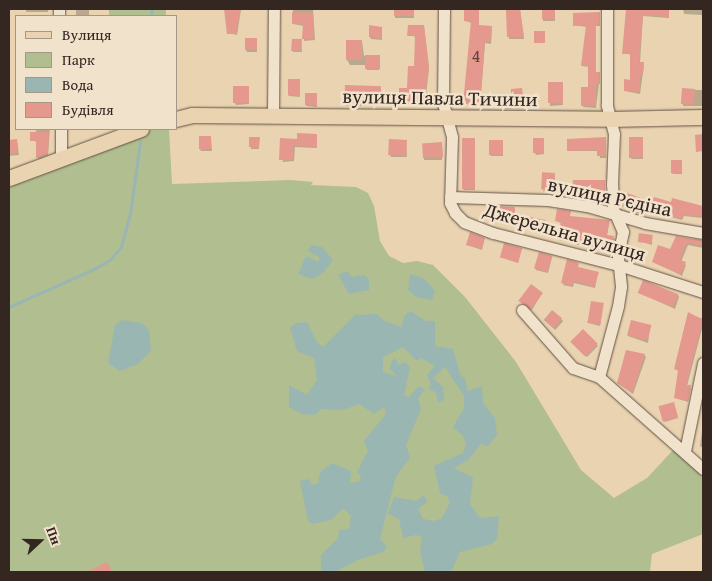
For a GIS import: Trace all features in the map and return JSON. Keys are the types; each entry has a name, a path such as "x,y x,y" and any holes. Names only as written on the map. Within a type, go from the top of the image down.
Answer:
{"main road":[{"name":"вулиця Павла Тичини","path":"178,118 192,115 610,119 703,117"},
{"path":"9,178 61,157 138,130"}],"street":[{"path":"273,115 274,9"},
{"path":"444,9 446,118 452,137 450,198"},
{"path":"599,376 618,306 619,264 623,232 617,215 612,185 614,134 607,105 607,9"},
{"path":"61,130 61,157"},
{"name":"вулиця Рєдіна","path":"450,198 548,200 703,233"},
{"name":"Джерельна вулиця","path":"450,198 455,213 464,222 493,233 619,264 703,292"},
{"path":"522,310 573,368 599,376 703,469"},
{"path":"685,451 701,386 703,364"}],"green space":[{"path":"109,9 166,9 166,15 109,15"},
{"path":"123,130 169,130 172,184 291,180 313,182 311,185 356,187 368,193 374,206 380,241 389,256 403,263 417,261 433,265 465,297 516,362 581,470 614,498 647,478 675,448 703,473 703,534 652,554 650,572 9,572 9,178"}],"water":[{"path":"311,245 322,247 333,260 323,273 312,279 298,274 306,256 319,262 319,257 308,251"},
{"path":"347,271 352,277 364,275 369,279 369,290 349,294 338,275"},
{"path":"410,274 423,278 435,291 432,300 416,297 408,290"},
{"path":"411,311 426,321 435,321 435,346 453,349 460,374 466,380 467,391 482,386 483,403 495,418 497,435 488,446 481,444 468,460 454,468 473,478 470,504 480,518 499,516 497,538 492,544 460,552 451,572 425,572 420,551 422,536 415,535 403,538 399,519 388,514 394,497 416,501 424,495 427,502 418,509 423,519 434,521 442,518 450,502 447,496 440,493 434,466 463,453 466,444 463,436 453,427 464,408 464,396 445,367 433,378 443,387 444,400 438,403 436,392 428,389 431,384 427,375 435,366 421,358 417,361 403,347 383,357 383,372 396,376 390,368 392,361 395,358 399,365 405,362 410,367 404,396 409,397 419,386 425,390 418,398 421,409 406,445 410,458 396,476 380,539 387,547 383,552 358,560 335,572 321,572 321,555 338,538 339,530 349,529 351,516 343,508 331,520 312,524 308,521 300,481 309,479 312,485 318,483 320,472 332,463 351,471 350,483 359,482 361,477 357,472 368,451 364,441 386,414 384,407 374,414 359,404 343,410 321,409 315,415 301,414 289,407 289,385 307,395 317,380 314,358 297,351 290,328 296,323 307,322 317,342 323,347 355,315 377,314 385,321 401,327 405,315"},
{"path":"122,320 142,323 149,330 151,351 138,364 120,371 108,363 115,325"}],"building":[{"path":"224,9 240,9 237,34 227,34"},
{"path":"394,9 414,9 414,16 394,16"},
{"path":"464,9 479,9 479,25 492,26 490,42 485,42 480,105 463,104 471,21 464,21"},
{"path":"506,9 520,9 524,37 507,37"},
{"path":"542,9 555,9 555,19 542,19"},
{"path":"626,9 669,9 669,17 643,15 639,62 644,62 643,75 640,75 640,92 624,91 624,79 630,80 630,54 622,54"},
{"path":"292,12 313,13 314,39 302,39 303,24 292,24"},
{"path":"600,12 600,24 596,25 596,72 600,72 600,84 596,84 596,106 581,106 581,87 588,87 588,66 581,66 586,25 573,26 573,13"},
{"path":"369,25 382,27 382,39 369,37"},
{"path":"408,25 424,25 429,67 424,102 399,102 399,88 407,88 408,66 414,66 415,36 407,36"},
{"path":"534,31 545,31 545,43 534,43"},
{"path":"245,38 257,38 257,50 245,50"},
{"path":"292,39 302,39 301,50 291,51"},
{"path":"346,40 362,40 362,60 346,60"},
{"path":"365,55 380,55 380,69 365,69"},
{"path":"288,79 300,79 300,95 288,95"},
{"path":"548,82 563,82 563,103 548,103"},
{"path":"345,85 381,86 380,105 344,104"},
{"path":"233,86 249,86 249,103 233,103"},
{"path":"522,88 524,107 502,107 502,96 511,96 511,89"},
{"path":"682,88 695,89 694,105 681,104"},
{"path":"305,93 317,93 317,105 305,105"},
{"path":"30,132 49,132 48,154 36,158 36,141 30,141"},
{"path":"297,133 317,134 317,147 294,146 293,160 279,160 280,138 297,139"},
{"path":"703,134 703,151 696,152 695,135"},
{"path":"199,136 211,136 211,149 199,149"},
{"path":"249,137 260,137 259,148 249,147"},
{"path":"606,137 606,156 597,156 597,150 567,151 567,139"},
{"path":"629,137 643,137 643,158 629,158"},
{"path":"462,138 475,138 475,189 462,189"},
{"path":"533,138 544,138 544,153 533,153"},
{"path":"17,139 18,153 9,154 9,140"},
{"path":"389,139 407,140 406,156 388,155"},
{"path":"489,140 503,140 503,155 489,155"},
{"path":"442,142 443,157 423,158 422,143"},
{"path":"671,160 682,160 682,173 671,173"},
{"path":"542,172 555,173 554,190 541,189"},
{"path":"573,180 605,180 605,195 572,193"},
{"path":"627,193 652,202 654,197 671,202 672,198 703,206 703,217 683,215 681,219 641,208 639,213 622,206"},
{"path":"488,206 515,207 515,216 502,215 502,210 487,209"},
{"path":"557,209 571,211 570,216 610,220 607,235 614,236 611,252 557,238 561,222 555,221"},
{"path":"530,217 546,220 544,230 528,227"},
{"path":"470,232 485,238 482,249 466,245"},
{"path":"639,233 653,235 652,244 638,242"},
{"path":"676,236 703,241 703,246 687,243 680,260 686,262 681,275 652,262 658,245 670,249"},
{"path":"504,243 522,248 518,263 500,257"},
{"path":"539,252 552,256 547,272 534,268"},
{"path":"567,259 579,263 578,267 599,272 594,287 574,281 572,286 561,283"},
{"path":"643,280 678,294 673,307 638,293"},
{"path":"531,284 543,293 530,310 518,301"},
{"path":"591,301 604,303 600,325 588,323"},
{"path":"552,310 562,318 554,328 544,320"},
{"path":"688,312 703,320 686,385 691,385 688,401 674,398 678,370 674,369"},
{"path":"631,320 651,325 648,341 627,336"},
{"path":"583,329 598,344 585,357 570,342"},
{"path":"626,350 645,354 632,393 617,383"},
{"path":"674,402 678,417 663,422 659,406"},
{"path":"107,562 112,572 87,572"}],"waterway":[{"path":"151,15 152,9"},
{"path":"9,307 94,269 110,260 121,247 130,214 140,142"}]}
